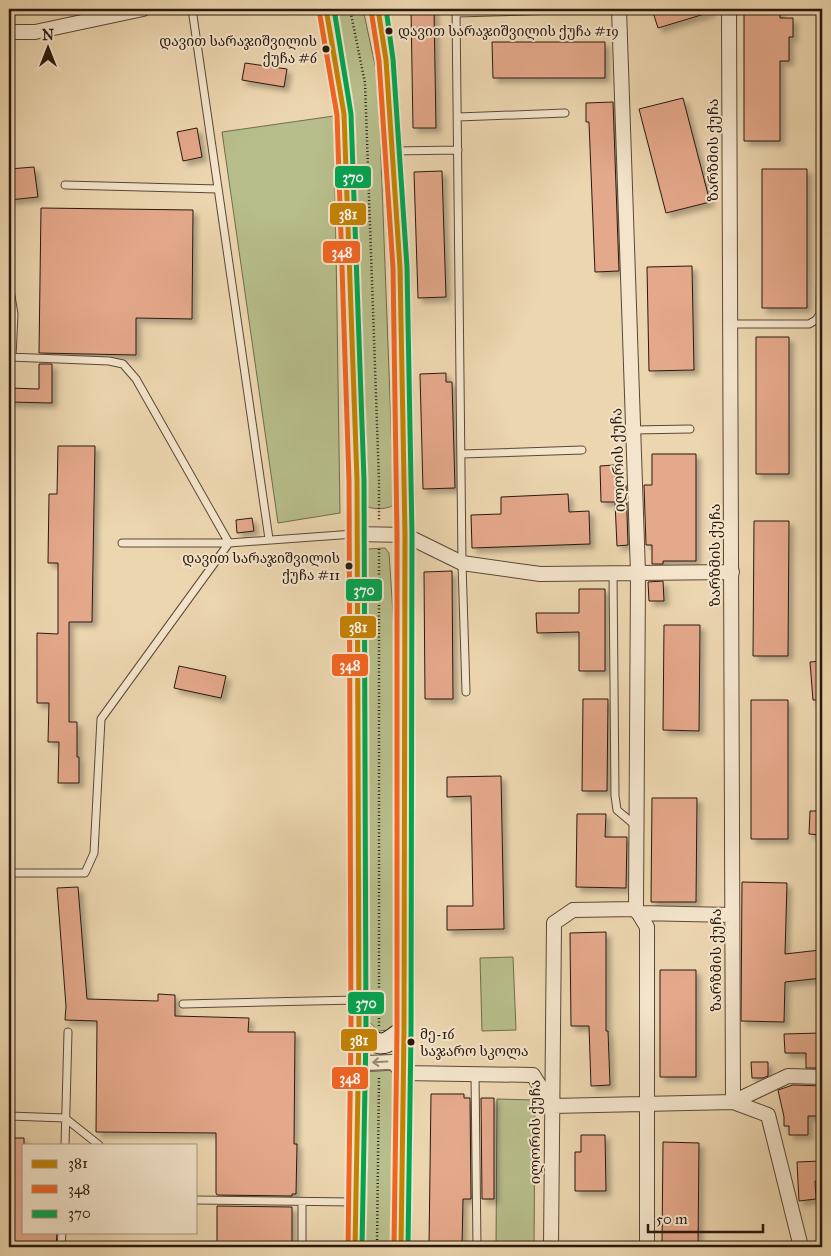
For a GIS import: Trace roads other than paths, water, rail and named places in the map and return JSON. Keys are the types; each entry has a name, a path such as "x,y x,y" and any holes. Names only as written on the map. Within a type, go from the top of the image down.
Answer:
{"main road":[{"path":"326,9 344,114 357,480 359,1032 356,1247"},
{"path":"378,9 386,60 400,268 405,534 402,1247"},
{"path":"359,1032 374,1043 379,1053 404,1030"}],"street":[{"path":"9,32 35,32 143,9"},
{"name":"ილორის ქუჩა","path":"619,9 638,573 637,911 647,927 647,1247"},
{"name":"ზარზმის ქუჩა","path":"729,9 732,1102"},
{"path":"356,534 405,534 462,564 540,574 732,572"},
{"name":"ილორის ქუჩა","path":"551,1247 554,922 573,910 637,911"},
{"path":"637,911 732,915"},
{"path":"358,1073 365,1063 379,1053 393,1062 404,1073 533,1075 552,1106 732,1102 768,1115 801,1247"},
{"path":"732,1102 788,1076 822,1076"}],"lane":[{"path":"192,9 269,539"},
{"path":"466,692 462,564 456,11 594,9"},
{"path":"458,117 565,113"},
{"path":"392,151 458,150"},
{"path":"730,324 809,324 816,320 820,314 822,180"},
{"path":"65,185 218,189"},
{"path":"9,284 14,314 10,357 109,361 122,364 136,379 229,543"},
{"path":"634,430 690,428"},
{"path":"461,454 582,450"},
{"path":"122,543 229,543 356,534"},
{"path":"9,873 85,873 94,853 102,719 229,543"},
{"path":"613,573 615,796 617,810 637,827"},
{"path":"183,1004 358,1000"},
{"path":"65,1144 68,1032"},
{"path":"475,1074 477,1247"},
{"path":"9,1116 65,1118 98,1144"},
{"path":"198,1200 356,1202"},
{"path":"302,1202 302,1247"},
{"path":"61,1247 62,1234"}],"place":[{"name":"დავით სარაჯიშვილის ქუჩა #19","path":"389,31"},
{"name":"დავით სარაჯიშვილის ქუჩა #6","path":"326,49"},
{"name":"დავით სარაჯიშვილის ქუჩა #11","path":"349,566"},
{"name":"მე-16 საჯარო სკოლა","path":"411,1042"}]}
